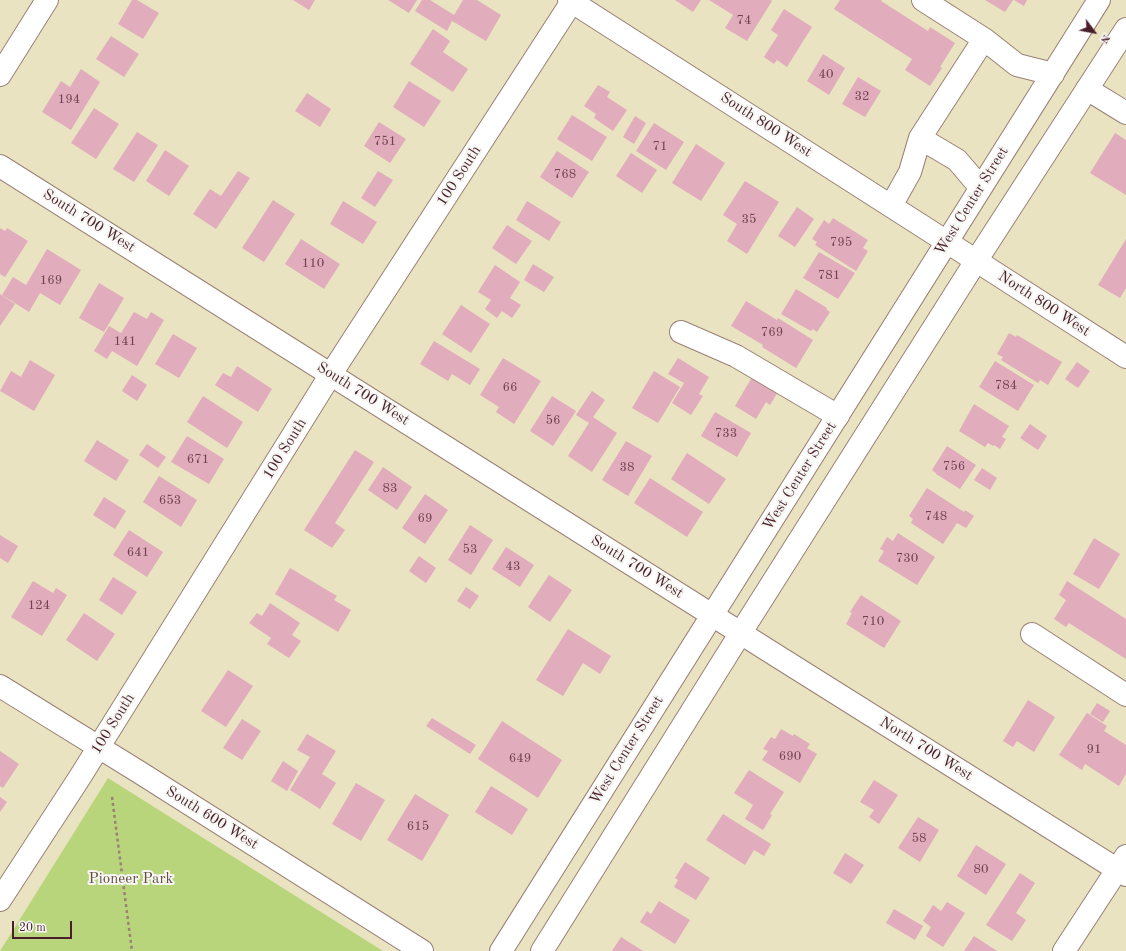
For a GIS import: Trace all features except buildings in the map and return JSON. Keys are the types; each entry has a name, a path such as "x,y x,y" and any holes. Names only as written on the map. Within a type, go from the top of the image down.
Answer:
{"street":[{"path":"0,75 47,0"},
{"path":"924,0 984,39 1017,65 1053,74"},
{"name":"West Center Street","path":"501,951 726,624 962,251 980,187 1099,0"},
{"name":"South 800 West","path":"572,1 962,251"},
{"name":"100 South","path":"0,900 99,747 331,374 572,1"},
{"name":"West Center Street","path":"542,951 726,624 838,416 962,251 1087,89 1126,29"},
{"path":"891,206 910,172 920,138 984,39"},
{"path":"1087,89 1126,113"},
{"path":"920,138 957,160 980,187"},
{"name":"South 700 West","path":"0,166 726,624"},
{"name":"North 800 West","path":"962,251 1126,357"},
{"path":"682,332 736,356 838,416"},
{"name":"North 700 West","path":"726,624 1123,867"},
{"path":"1032,634 1126,696"},
{"name":"South 600 West","path":"0,686 422,951"},
{"path":"1064,951 1123,867"}],"path":[{"path":"112,797 132,951"}],"green space":[{"name":"Pioneer Park","path":"108,778 383,951 0,951"}]}
